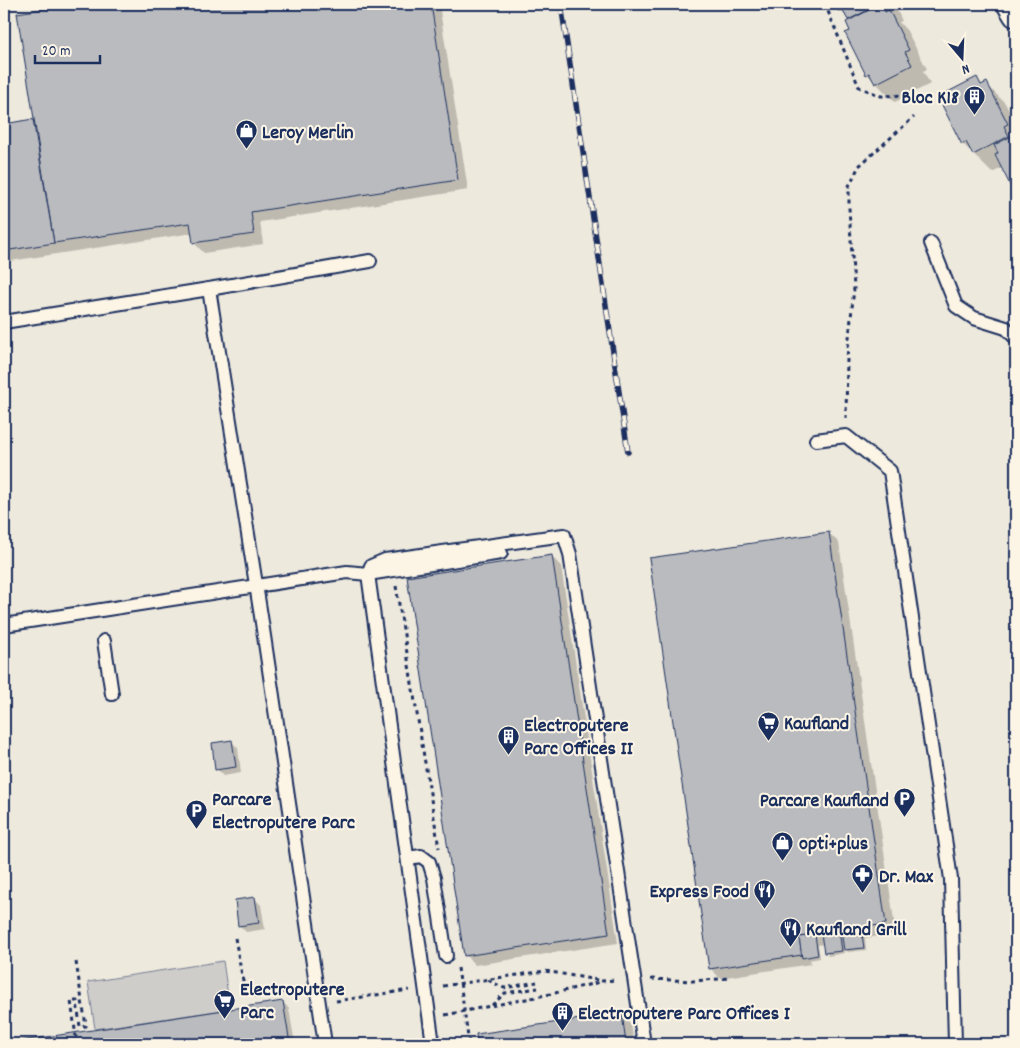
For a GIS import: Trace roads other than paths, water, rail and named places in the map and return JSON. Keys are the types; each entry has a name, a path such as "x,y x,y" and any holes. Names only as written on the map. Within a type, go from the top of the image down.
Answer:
{"street":[{"path":"1010,4 1016,14"}],"lane":[{"path":"930,243 956,306 974,318 1006,328 1016,338"},
{"path":"4,322 370,262"},
{"path":"209,289 261,616 325,1044"},
{"path":"816,440 846,436 890,470 951,879 955,1044"},
{"path":"433,1044 368,574 371,566 385,560 564,535 570,554 644,1044"},
{"path":"4,625 347,572 368,574 501,553"},
{"path":"104,641 112,694"},
{"path":"408,858 421,856 429,862 434,878 446,956"}],"railway":[{"path":"561,4 628,452"}],"place":[{"name":"Bloc K18","path":"975,115"},
{"name":"Leroy Merlin","path":"246,150"},
{"name":"Kaufland","path":"768,741"},
{"name":"Electroputere Parc Offices II","path":"508,755"},
{"name":"Parcare Kaufland","path":"905,818"},
{"name":"Parcare Electroputere Parc","path":"196,829"},
{"name":"opti+plus","path":"783,861"},
{"name":"Dr. Max","path":"863,894"},
{"name":"Express Food","path":"765,909"},
{"name":"Kaufland Grill","path":"790,947"},
{"name":"Electroputere Parc","path":"224,1019"},
{"name":"Electroputere Parc Offices I","path":"562,1031"}]}
